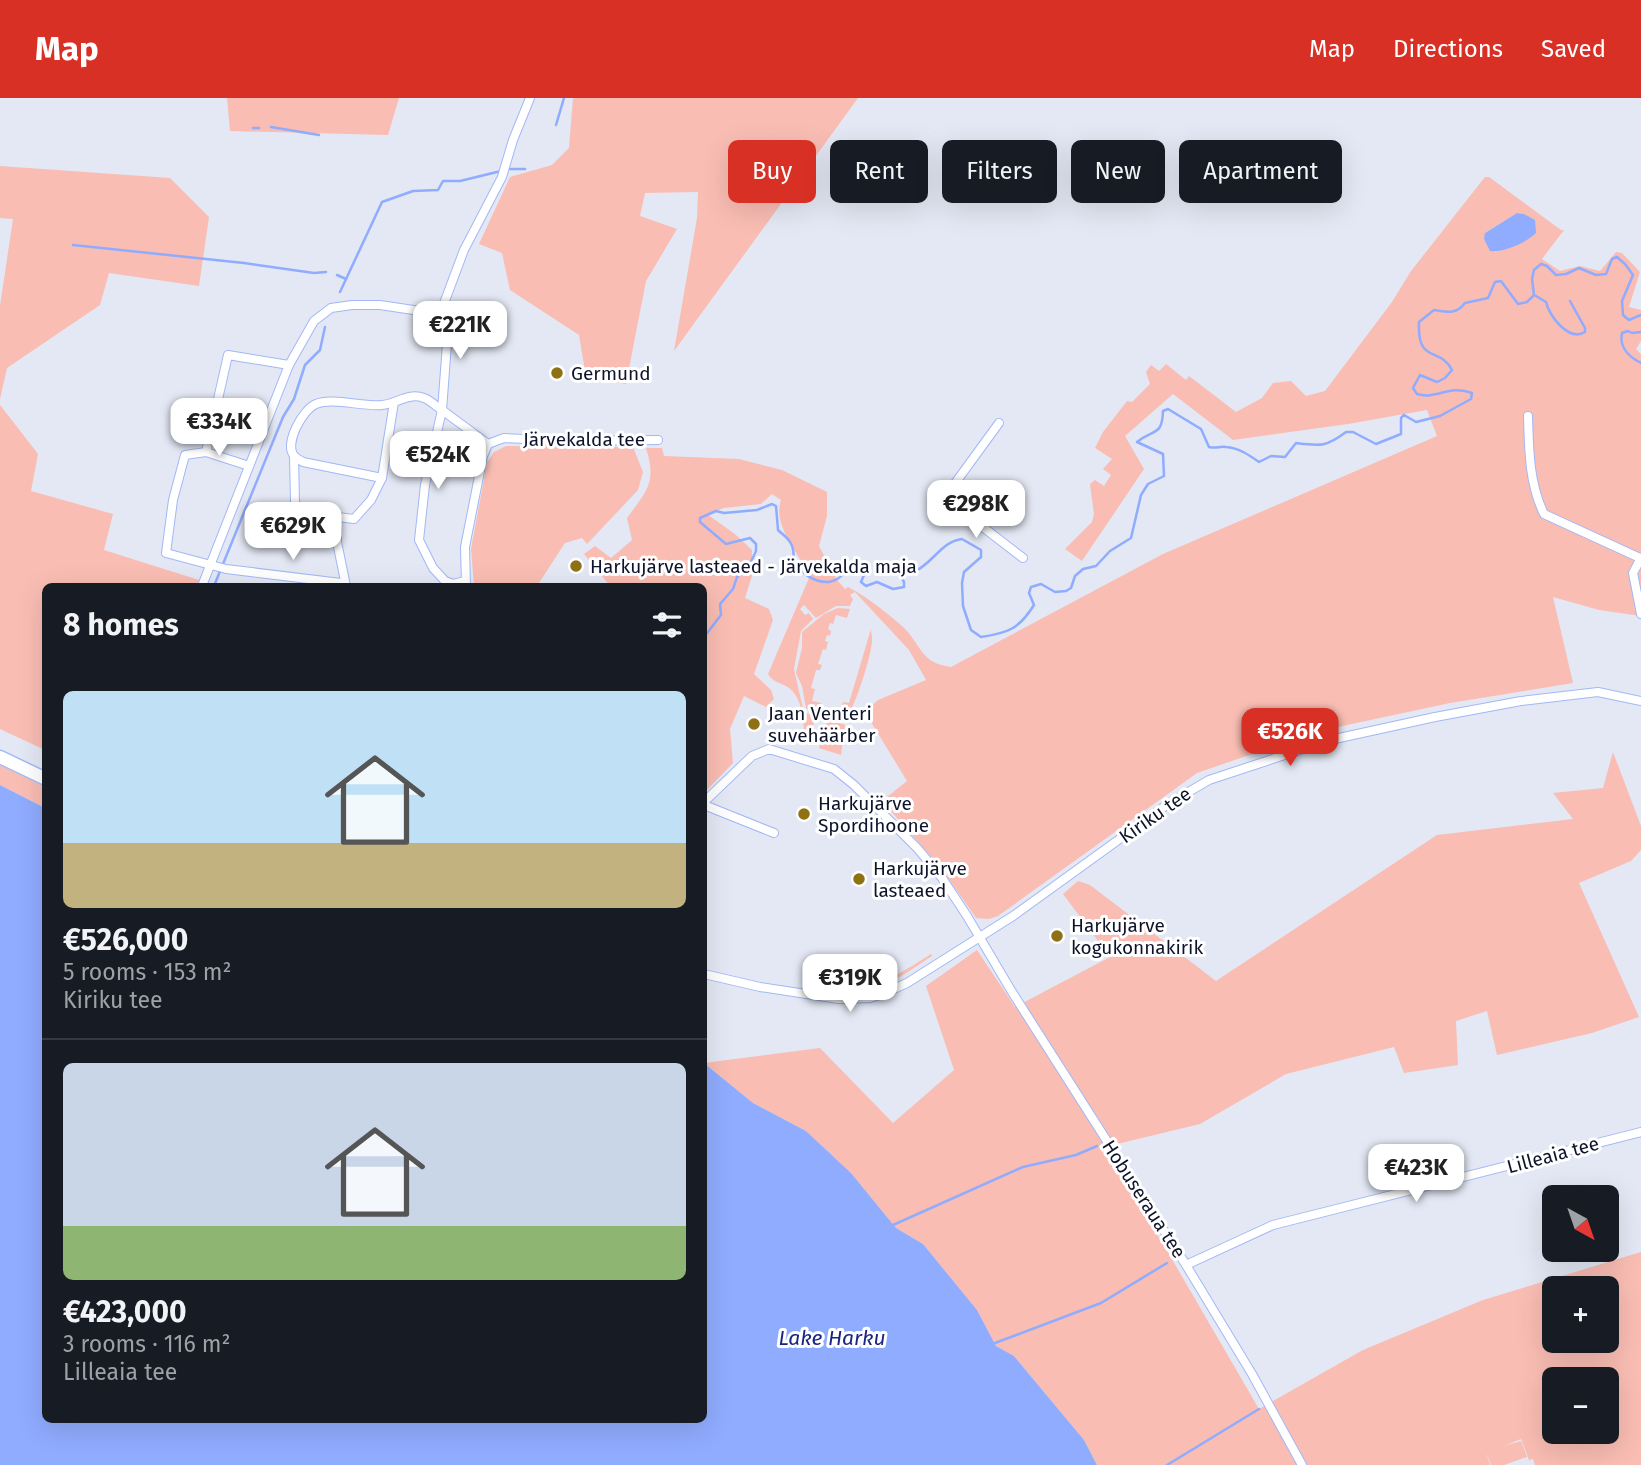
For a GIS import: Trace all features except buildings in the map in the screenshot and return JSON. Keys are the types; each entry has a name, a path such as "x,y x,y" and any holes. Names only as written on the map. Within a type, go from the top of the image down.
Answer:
{"street":[{"path":"449,583 433,568 419,540 425,485 442,410 447,344 439,314 464,250 502,177 530,98"},
{"path":"204,583 213,566 289,365 314,321 331,308 380,305 439,314"},
{"path":"206,452 228,355 289,365"},
{"path":"394,402 382,478 371,500 354,519 305,513 295,503 292,449 294,431 305,412 316,404 384,405 404,397 424,398 488,444 482,456 465,547 466,583"},
{"path":"1528,416 1530,462 1537,499 1544,514 1641,558 1633,573 1641,614"},
{"path":"999,423 937,508 975,521 1023,558"},
{"name":"Järvekalda tee","path":"488,444 504,438 572,441 658,440"},
{"path":"249,466 206,452 185,455 173,500 166,552 226,569 341,583"},
{"path":"294,456 303,462 382,478"},
{"path":"337,529 344,583"},
{"name":"Kiriku tee","path":"707,975 790,992 839,999 870,998 906,983 980,937 1053,888 1168,804 1209,780 1330,740 1496,705 1598,692 1641,701"},
{"name":"Hobuseraua tee","path":"707,801 752,756 769,750 834,769 919,849 942,878 980,937 1012,992 1186,1265 1252,1374 1302,1465"},
{"path":"0,757 42,777"},
{"path":"707,805 774,833"},
{"name":"Lilleaia tee","path":"1186,1265 1273,1225 1641,1132"}],"shaded area":[{"path":"227,98 399,98 388,135 230,131"},
{"path":"573,98 858,98 816,156 816,140 728,140 728,203 782,203 674,351 697,218 698,192 645,193 640,216 677,229 646,281 626,384 586,377 579,335 510,290 502,253 479,244 510,177 552,165 569,148"},
{"path":"0,166 170,178 209,217 199,286 109,273 100,305 7,368 0,399 0,306 13,219 0,218"},
{"path":"1485,177 1489,177 1564,230 1542,259 1560,271 1580,266 1600,271 1616,252 1622,253 1640,272 1629,307 1641,310 1641,341 1636,349 1641,354 1641,616 1599,610 1553,597 1573,683 1450,703 1319,731 1197,773 998,916 989,919 976,918 941,868 882,801 907,781 865,712 878,700 926,680 909,650 855,592 850,595 853,599 850,606 836,606 816,618 804,605 800,609 805,615 809,613 813,619 801,631 794,669 803,709 816,717 807,744 797,697 768,674 809,578 780,520 781,500 772,494 761,504 724,508 707,514 752,550 752,576 745,598 769,609 773,620 754,674 771,690 774,699 766,707 744,696 730,729 733,763 707,790 707,583 608,583 584,554 595,546 611,558 632,540 627,518 645,493 650,478 646,448 662,448 664,456 739,459 782,470 827,492 827,516 819,546 837,580 845,589 848,587 862,595 896,621 927,657 951,667 1163,554 1437,436 1427,410 1233,440 1173,394 1125,436 1144,469 1082,561 1065,549 1092,522 1094,514 1090,484 1095,480 1104,486 1111,475 1103,469 1112,459 1095,448 1103,432 1127,401 1132,402 1150,384 1146,372 1151,365 1159,371 1166,364 1186,380 1189,376 1236,412 1262,398 1273,383 1291,381 1306,396 1325,391 1392,302 1411,271","holes":["1517,213 1524,214 1531,237 1495,252 1486,240 1485,233"]},
{"path":"0,405 38,454 31,491 113,514 104,550 199,580 198,583 42,583 42,749 0,729"},
{"path":"506,446 633,447 643,472 638,490 587,544 582,538 565,543 539,583 474,583 471,549 487,463 494,452"},
{"path":"838,608 850,609 847,618 836,615 828,629 831,631 825,641 828,642 826,650 823,649 818,664 822,665 820,670 816,670 811,688 815,689 812,701 821,703 817,715 806,708 802,686 796,673 802,648 802,632 824,614"},
{"path":"871,629 872,640 866,670 853,707 844,720 838,718 843,702 849,703"},
{"path":"828,719 845,725 841,755 819,748"},
{"path":"1613,752 1641,826 1641,850 1631,861 1579,883 1639,1017 1592,1033 1497,1055 1487,1011 1456,1021 1458,1065 1404,1073 1394,1047 1286,1074 1200,1124 1117,1144 1106,1152 1259,1409 1363,1350 1483,1300 1542,1282 1542,1353 1619,1353 1619,1276 1562,1276 1608,1262 1619,1262 1619,1259 1641,1252 1641,1465 1535,1465 1533,1459 1529,1460 1521,1439 1504,1446 1521,1441 1527,1457 1504,1465 1491,1465 1486,1452 1490,1465 1097,1465 1084,1440 1014,1356 996,1346 977,1310 923,1244 896,1228 851,1173 806,1131 753,1103 707,1065 707,1063 820,1048 893,1123 954,1070 926,986 977,950 1015,1007 1110,957 1063,894 1078,881 1090,885 1216,981 1437,835 1573,819 1553,793 1603,788"},
{"path":"0,765 42,786 42,806 0,785"},
{"path":"931,954 932,956 908,972 884,985 859,992 831,991 830,986 860,986 884,980"}],"water":[{"path":"1517,213 1535,220 1536,233 1514,246 1490,251 1484,239 1485,233"},
{"name":"Lake Harku","path":"0,785 42,806 42,1423 707,1423 707,1065 753,1103 806,1131 851,1173 896,1228 923,1244 977,1310 996,1346 1014,1356 1084,1440 1097,1465 0,1465"}],"waterway":[{"path":"556,125 564,98"},
{"path":"271,127 319,135"},
{"path":"253,128 259,128"},
{"path":"509,169 525,169"},
{"path":"340,292 382,202 413,191 438,190 443,181 460,181 501,171"},
{"path":"73,245 314,273 326,272"},
{"path":"707,633 721,615 720,604 733,589 737,577 749,566 756,551 756,544 750,538 726,544 700,522 700,518 716,511 724,513 757,510 772,504 776,506 778,530 791,544 799,568 807,576 824,582 839,578 848,564 856,562 868,566 861,582 866,586 877,582 893,589 904,587 898,572 900,568 914,572 943,548 962,539 981,550 981,557 964,572 962,583 963,606 971,630 981,637 1018,625 1034,605 1029,593 1031,587 1041,584 1055,592 1066,591 1071,588 1075,576 1083,569 1096,566 1110,551 1131,538 1141,495 1148,484 1164,476 1163,454 1137,442 1159,429 1163,411 1168,409 1201,429 1209,447 1235,449 1259,462 1271,456 1285,457 1296,443 1323,444 1346,432 1353,432 1376,444 1401,434 1401,418 1404,415 1416,422 1440,416 1471,399 1472,393 1464,391 1424,395 1417,394 1413,388 1420,375 1437,382 1452,370 1442,358 1425,350 1419,335 1419,322 1434,310 1455,311 1465,303 1488,298 1495,282 1501,281 1518,304 1527,302 1534,295 1534,270 1541,264 1556,275 1579,268 1596,275 1606,274 1612,259 1617,257 1633,275 1622,301 1623,315 1629,320 1641,315"},
{"path":"337,275 346,279"},
{"path":"1536,296 1546,302 1555,320 1566,331 1579,334 1585,332 1570,301"},
{"path":"215,583 283,417 294,399 305,365 320,350 325,327"},
{"path":"1641,332 1628,331 1622,333 1621,338 1626,351 1641,363"},
{"path":"893,1225 1023,1167 1076,1155 1097,1146"},
{"path":"995,1343 1101,1303 1167,1263"},
{"path":"1167,1465 1259,1409"}],"place":[{"name":"Germund","path":"557,373"},
{"name":"Harkujärve lasteaed - Järvekalda maja","path":"576,566"},
{"name":"Jaan Venteri suvehäärber","path":"754,724"},
{"name":"Harkujärve Spordihoone","path":"804,814"},
{"name":"Harkujärve lasteaed","path":"859,879"},
{"name":"Harkujärve kogukonnakirik","path":"1057,936"}]}
